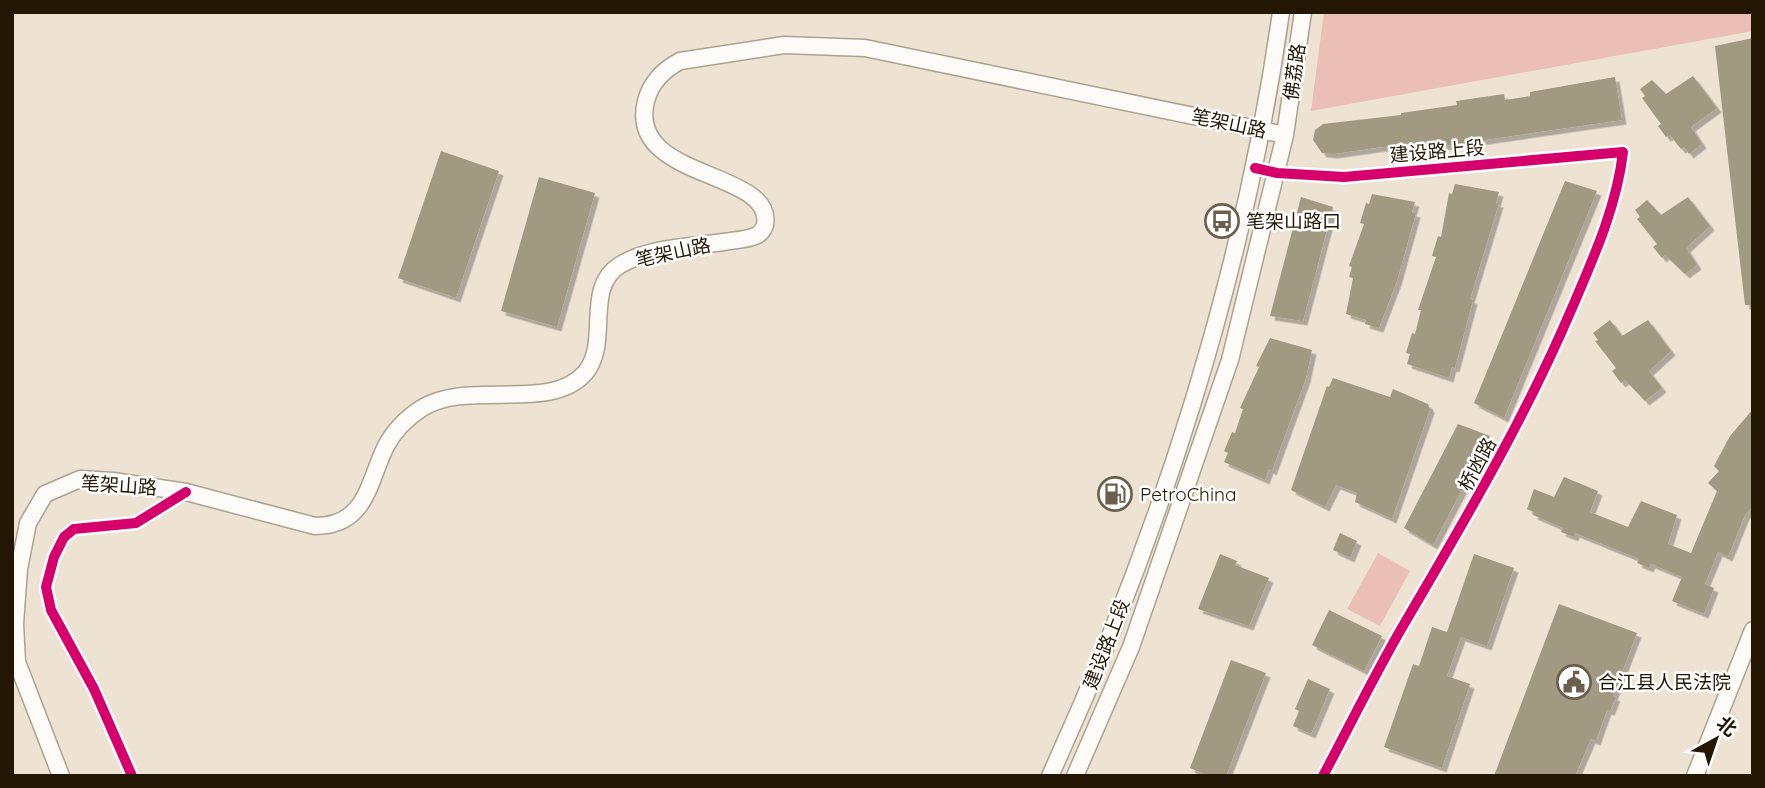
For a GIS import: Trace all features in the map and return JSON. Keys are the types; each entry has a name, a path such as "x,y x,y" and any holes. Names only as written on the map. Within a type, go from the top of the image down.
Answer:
{"main road":[{"name":"佛荔路","path":"1255,168 1280,12"},
{"name":"佛荔路","path":"1277,173 1303,12"},
{"name":"笔架山路","path":"61,776 17,662 15,624 19,569 28,523 46,494 80,479 186,492 315,526 331,525 344,519 365,499 391,438 425,407 458,395 552,391 583,375 596,348 602,292 608,276 617,267 641,256 746,239 760,233 767,218 756,199 680,162 655,143 648,133 645,108 651,88 664,71 680,61 784,45 865,48 1285,135"},
{"name":"建设路上段","path":"1050,776 1104,650 1162,488 1225,291 1255,168"},
{"name":"建设路上段","path":"1075,776 1131,647 1185,497 1242,318 1277,173"},
{"path":"1695,776 1753,630"}],"street":[{"name":"建设路上段","path":"1255,168 1277,173 1345,177 1623,152"},
{"name":"桥凼路","path":"1323,776 1399,633 1462,530 1554,352 1606,220 1623,152"},
{"path":"132,776 93,689 51,610 46,587 54,556 64,537 74,529 136,523 186,492"}],"shaded area":[{"path":"1324,12 1753,12 1753,31 1311,111"},
{"path":"1378,553 1410,571 1380,626 1347,609"}],"building":[{"path":"1753,38 1753,305 1745,305 1715,46"},
{"path":"1693,76 1717,108 1691,127 1702,144 1689,154 1684,147 1681,149 1670,135 1666,137 1658,126 1661,124 1642,98 1645,96 1640,89 1652,80 1666,94"},
{"path":"1615,77 1622,120 1443,146 1442,142 1390,150 1389,146 1333,154 1322,153 1313,140 1315,130 1323,124 1401,115 1457,105 1456,101 1504,94 1505,100 1530,96 1530,92"},
{"path":"441,151 499,171 456,298 398,278"},
{"path":"539,177 595,193 557,327 501,311"},
{"path":"1565,181 1597,191 1504,418 1474,403"},
{"path":"1455,184 1499,192 1496,203 1499,203 1470,299 1473,300 1455,368 1452,367 1449,378 1407,364 1410,354 1406,353 1412,333 1415,334 1421,310 1418,310 1436,257 1432,256 1438,236 1441,237 1449,193 1452,194"},
{"path":"1372,194 1415,202 1412,212 1416,213 1397,281 1379,328 1365,324 1366,320 1346,314 1353,278 1349,277 1352,267 1349,266 1364,224 1360,223 1366,203 1369,204"},
{"path":"1301,197 1333,207 1303,321 1270,316"},
{"path":"1688,197 1710,226 1686,248 1697,265 1685,274 1665,255 1662,258 1653,247 1657,244 1637,219 1640,217 1635,210 1647,200 1661,215"},
{"path":"1610,320 1622,336 1648,320 1671,351 1649,371 1662,388 1645,401 1625,380 1621,383 1612,371 1616,368 1595,341 1598,340 1593,333"},
{"path":"1270,338 1312,350 1306,378 1272,471 1269,469 1265,480 1224,462 1228,453 1224,451 1232,432 1235,433 1243,409 1240,408"},
{"path":"1333,378 1390,397 1393,389 1428,404 1430,409 1392,519 1355,502 1357,493 1336,485 1325,507 1291,490 1327,386 1329,387"},
{"path":"1753,409 1753,506 1745,515 1728,557 1718,552 1705,584 1714,588 1704,614 1672,601 1682,577 1651,564 1649,568 1637,563 1639,559 1575,533 1574,537 1561,532 1563,528 1533,515 1534,512 1527,509 1534,489 1554,497 1564,477 1598,491 1590,512 1628,527 1641,501 1677,515 1668,544 1691,553 1717,491 1708,483 1719,471 1714,466 1730,436"},
{"path":"1458,424 1490,436 1433,545 1404,528"},
{"path":"1340,533 1357,541 1350,558 1333,550"},
{"path":"1220,554 1237,561 1235,565 1269,578 1249,626 1198,609"},
{"path":"1474,554 1514,568 1487,646 1461,637 1447,676 1470,684 1442,768 1384,747 1413,664 1419,666 1432,627 1447,632"},
{"name":"合江县人民法院","path":"1559,604 1637,633 1613,696 1616,697 1610,711 1607,710 1596,741 1591,739 1575,776 1494,776"},
{"path":"1329,610 1382,636 1364,671 1312,645"},
{"path":"1231,660 1266,673 1226,776 1209,776 1190,768"},
{"path":"1308,679 1330,689 1311,734 1293,726 1299,711 1295,709"}],"cycle path":[{"path":"1255,168 1277,173 1344,177 1623,152 1603,232 1534,391 1469,512 1390,649 1323,776"},
{"path":"132,776 94,689 51,610 46,587 54,557 64,537 74,529 136,523 186,492"}],"place":[{"name":"笔架山路口","path":"1222,221"},
{"name":"PetroChina","path":"1115,494"},
{"name":"合江县人民法院","path":"1574,682"}]}
